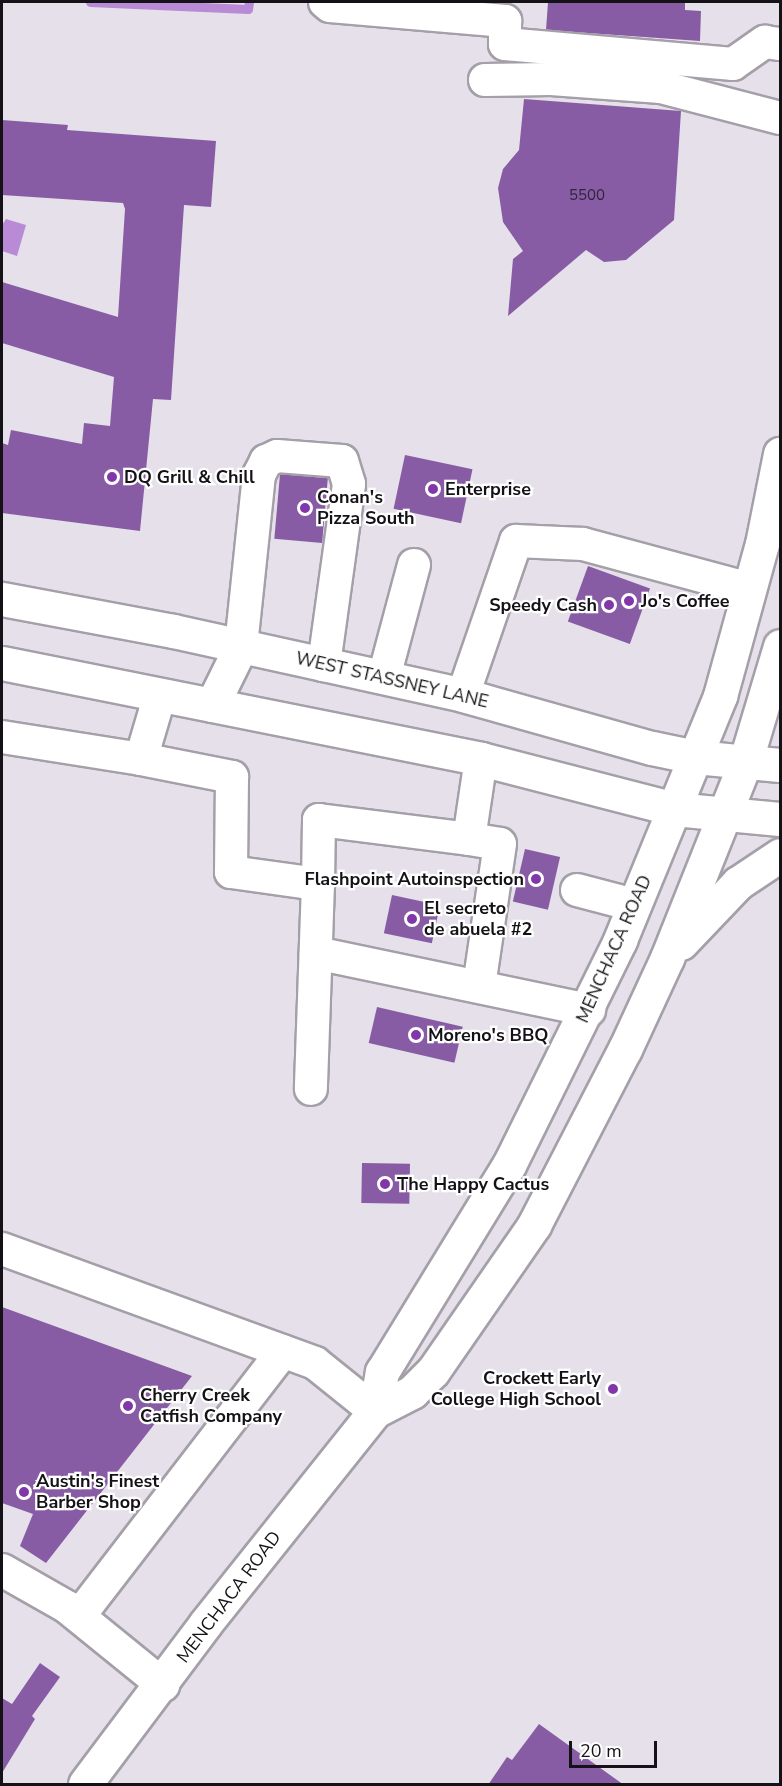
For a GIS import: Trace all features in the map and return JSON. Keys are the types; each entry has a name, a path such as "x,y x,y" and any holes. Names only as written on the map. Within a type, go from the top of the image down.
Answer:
{"main road":[{"name":"MENCHACA ROAD","path":"375,1411 382,1372 509,1165 589,1010 634,905 720,696 750,589 780,454"},
{"name":"WEST STASSNEY LANE","path":"2,599 241,646 463,694 695,757 780,765"},
{"path":"212,705 241,646"},
{"name":"MENCHACA ROAD","path":"85,1785 163,1685 205,1624 375,1411 412,1392 433,1371 534,1225 625,1049 667,958 777,687 780,646"},
{"path":"2,663 481,759 674,809 724,816 780,819"},
{"path":"667,958 738,884 780,855"}],"lane":[{"path":"326,2 330,6 505,21 505,44 733,64 765,42 780,44"},
{"path":"485,80 551,79 661,87 780,118"},
{"path":"241,646 259,475 266,461 277,456 342,461 349,484 324,664"},
{"path":"463,694 516,541 583,544 750,589"},
{"path":"384,677 414,565"},
{"path":"141,759 160,695"},
{"path":"2,737 141,759 232,777 231,872 318,884"},
{"path":"469,839 481,759"},
{"path":"311,1089 319,820 500,844 479,986"},
{"path":"577,890 634,905"},
{"path":"316,953 589,1010"},
{"path":"2,1249 315,1363 375,1411"},
{"path":"78,1616 283,1351"},
{"path":"2,1570 78,1616 163,1685"}],"shaded area":[{"path":"6,219 26,225 17,256 2,251 2,225"}],"building":[{"path":"548,2 685,2 685,10 701,11 700,41 546,30"},
{"path":"524,99 681,111 674,220 626,260 604,262 586,250 508,316 513,259 523,251 503,222 498,188 503,169 519,150"},
{"path":"2,120 68,125 67,130 216,141 211,207 184,205 171,400 153,399 140,531 2,513 2,443 8,445 11,430 82,444 84,423 110,426 114,377 2,343 2,282 118,317 125,209 123,203 2,195"},
{"name":"Enterprise","path":"405,455 472,469 461,523 394,509"},
{"name":"Conan's Pizza South","path":"280,474 328,478 322,543 274,539"},
{"name":"Speedy Cash","path":"588,566 650,589 630,644 568,621"},
{"name":"Flashpoint Autoinspection","path":"525,849 560,857 548,910 513,902"},
{"name":"El secreto de abuela #2","path":"392,895 440,905 432,943 384,933"},
{"name":"Moreno's BBQ","path":"377,1007 463,1027 454,1063 369,1043"},
{"name":"The Happy Cactus","path":"362,1163 410,1164 409,1204 361,1203"},
{"path":"2,1307 192,1376 46,1563 20,1546 33,1514 2,1503"},
{"path":"40,1663 60,1677 32,1716 35,1719 2,1773 2,1698 12,1704"},
{"path":"539,1724 624,1785 488,1785 507,1757 512,1760"}],"waterway":[{"path":"90,2 248,9 249,2"}],"place":[{"name":"DQ Grill & Chill","path":"112,477"},
{"name":"Enterprise","path":"433,489"},
{"name":"Conan's Pizza South","path":"305,508"},
{"name":"Jo's Coffee","path":"629,601"},
{"name":"Speedy Cash","path":"609,605"},
{"name":"Flashpoint Autoinspection","path":"536,879"},
{"name":"El secreto de abuela #2","path":"412,919"},
{"name":"Moreno's BBQ","path":"416,1035"},
{"name":"The Happy Cactus","path":"385,1184"},
{"name":"Crockett Early College High School","path":"613,1389"},
{"name":"Cherry Creek Catfish Company","path":"128,1406"},
{"name":"Austin's Finest Barber Shop","path":"24,1492"}]}
